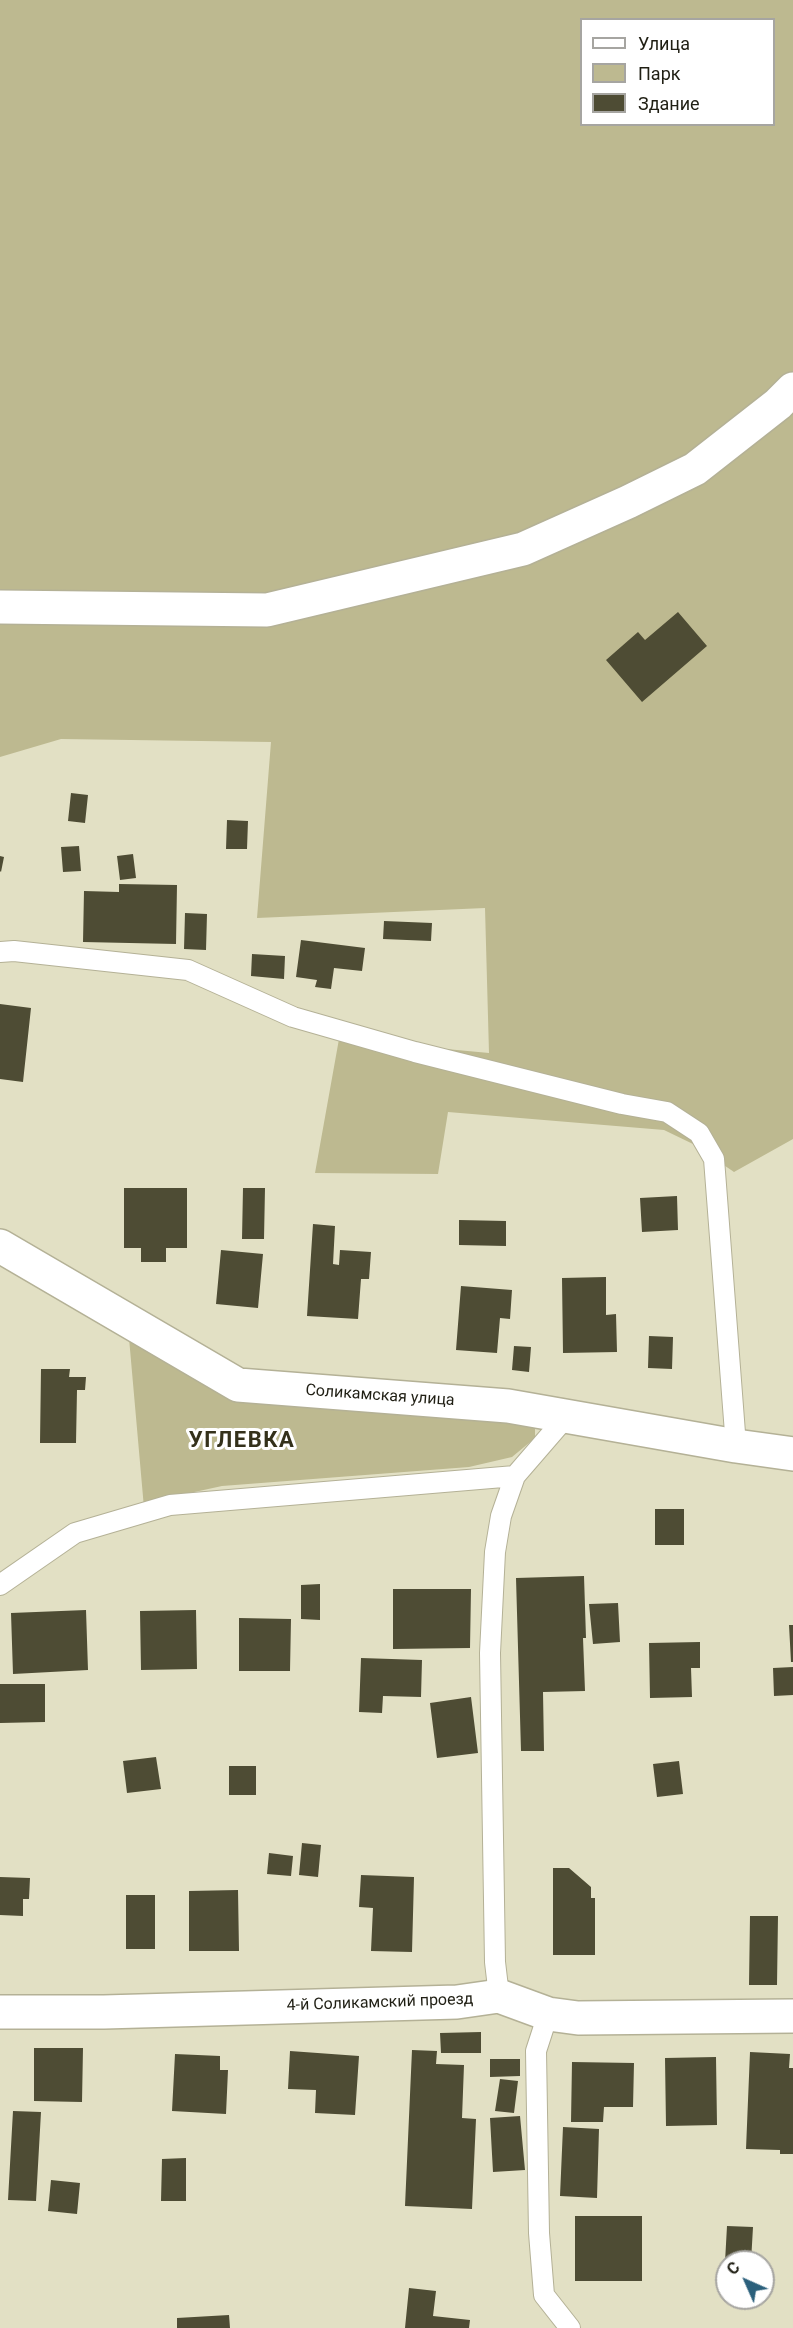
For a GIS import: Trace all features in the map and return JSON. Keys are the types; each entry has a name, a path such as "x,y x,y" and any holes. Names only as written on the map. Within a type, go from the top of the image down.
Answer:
{"street":[{"path":"0,607 267,610 523,549 695,469 778,404 793,389"},
{"name":"Соликамская улица","path":"0,1246 238,1385 508,1406 793,1454"},
{"name":"4-й Соликамский проезд","path":"0,2012 104,2012 457,2002 499,1996 548,2014 578,2018 793,2016"}],"lane":[{"path":"0,952 14,951 188,970 293,1017 416,1052 622,1104 667,1112 699,1133 714,1159 736,1446"},
{"path":"499,1996 495,1962 490,1653 495,1552 501,1516 514,1476 566,1417"},
{"path":"0,1585 75,1533 170,1505 514,1476"},
{"path":"548,2014 536,2051 542,2274 544,2295 570,2328"}],"green space":[{"path":"0,0 793,0 793,1139 734,1172 693,1144 664,1130 448,1112 438,1174 315,1173 339,1039 489,1053 485,908 257,918 271,742 61,739 0,757"},
{"path":"129,1338 234,1394 535,1420 535,1438 512,1457 469,1467 222,1486 167,1498 144,1508"}],"building":[{"path":"678,612 707,646 642,702 606,660 638,632 645,640"},
{"path":"71,793 88,795 85,823 68,821"},
{"path":"227,820 248,821 247,849 226,849"},
{"path":"79,846 81,871 63,872 61,847"},
{"path":"133,854 136,878 120,880 117,856"},
{"path":"0,856 4,857 1,872 0,871"},
{"path":"119,884 177,885 176,944 83,942 84,891 119,892"},
{"path":"185,913 207,914 206,950 184,949"},
{"path":"384,921 432,923 431,941 383,939"},
{"path":"301,940 365,948 362,971 334,968 331,989 315,987 317,980 296,977"},
{"path":"252,954 285,956 284,979 251,976"},
{"path":"0,1004 31,1008 23,1082 0,1079"},
{"path":"124,1188 187,1188 187,1248 166,1248 166,1262 141,1262 141,1248 124,1248"},
{"path":"243,1188 265,1188 264,1239 242,1239"},
{"path":"677,1196 678,1230 642,1232 640,1198"},
{"path":"459,1220 506,1221 506,1246 459,1245"},
{"path":"313,1224 335,1226 333,1264 339,1265 340,1250 371,1252 369,1279 361,1279 358,1319 307,1316"},
{"path":"221,1250 263,1254 258,1308 216,1304"},
{"path":"606,1277 606,1315 616,1314 617,1352 563,1353 562,1278"},
{"path":"461,1286 512,1290 510,1319 500,1318 497,1353 456,1350"},
{"path":"649,1336 673,1337 672,1369 648,1368"},
{"path":"514,1346 531,1347 529,1372 512,1370"},
{"path":"41,1369 70,1369 69,1377 86,1377 85,1390 77,1390 76,1443 40,1443"},
{"path":"655,1509 684,1509 684,1545 655,1545"},
{"path":"584,1576 585,1691 543,1692 544,1751 521,1751 516,1578"},
{"path":"320,1584 320,1620 301,1619 301,1585"},
{"path":"393,1589 471,1589 470,1648 393,1649"},
{"path":"618,1603 620,1642 593,1644 589,1604"},
{"path":"86,1610 88,1670 13,1674 11,1613"},
{"path":"196,1610 197,1669 141,1670 140,1611"},
{"path":"239,1618 291,1619 290,1671 239,1671"},
{"path":"789,1625 793,1625 793,1662 791,1662"},
{"path":"700,1642 700,1668 691,1668 692,1697 650,1698 649,1643"},
{"path":"361,1658 422,1660 421,1697 383,1696 382,1713 359,1712"},
{"path":"793,1667 793,1695 774,1696 773,1668"},
{"path":"0,1684 45,1684 45,1722 0,1723"},
{"path":"471,1697 478,1753 437,1758 430,1703"},
{"path":"156,1757 161,1789 127,1793 123,1761"},
{"path":"679,1761 683,1794 657,1797 653,1764"},
{"path":"229,1766 256,1766 256,1795 229,1795"},
{"path":"302,1843 321,1845 318,1877 299,1875"},
{"path":"269,1853 293,1856 291,1876 267,1874"},
{"path":"553,1868 569,1868 591,1887 591,1898 595,1898 595,1955 553,1955"},
{"path":"361,1875 414,1877 412,1952 371,1951 373,1908 359,1907"},
{"path":"0,1877 30,1878 29,1899 23,1899 23,1916 0,1915"},
{"path":"238,1890 239,1951 189,1951 189,1891"},
{"path":"126,1895 155,1895 155,1949 126,1949"},
{"path":"750,1916 778,1916 777,1985 749,1985"},
{"path":"481,2032 481,2053 441,2053 440,2033"},
{"path":"34,2048 83,2048 82,2102 34,2101"},
{"path":"412,2050 437,2051 436,2064 464,2065 462,2118 476,2119 472,2209 405,2206"},
{"path":"290,2051 359,2056 355,2115 315,2113 316,2090 288,2089"},
{"path":"750,2052 790,2054 789,2068 793,2068 793,2154 780,2154 780,2150 746,2149"},
{"path":"175,2054 220,2056 220,2070 228,2070 226,2114 172,2111"},
{"path":"716,2057 717,2125 666,2126 665,2058"},
{"path":"490,2059 520,2059 520,2076 490,2077"},
{"path":"572,2062 634,2063 633,2107 604,2107 603,2122 571,2122"},
{"path":"500,2079 518,2081 514,2113 495,2111"},
{"path":"13,2111 41,2112 36,2201 8,2200"},
{"path":"520,2116 525,2170 493,2172 490,2118"},
{"path":"563,2127 599,2129 597,2198 560,2196"},
{"path":"186,2158 186,2201 161,2201 162,2159"},
{"path":"51,2180 80,2183 77,2214 48,2211"},
{"path":"575,2216 642,2216 642,2281 575,2281"},
{"path":"727,2226 753,2227 752,2250 726,2250"},
{"path":"409,2288 436,2291 433,2316 470,2320 469,2328 405,2328"},
{"path":"229,2315 230,2328 177,2328 177,2318"}],"district":[{"name":"УГЛЕВКА","path":"242,1441"}]}
